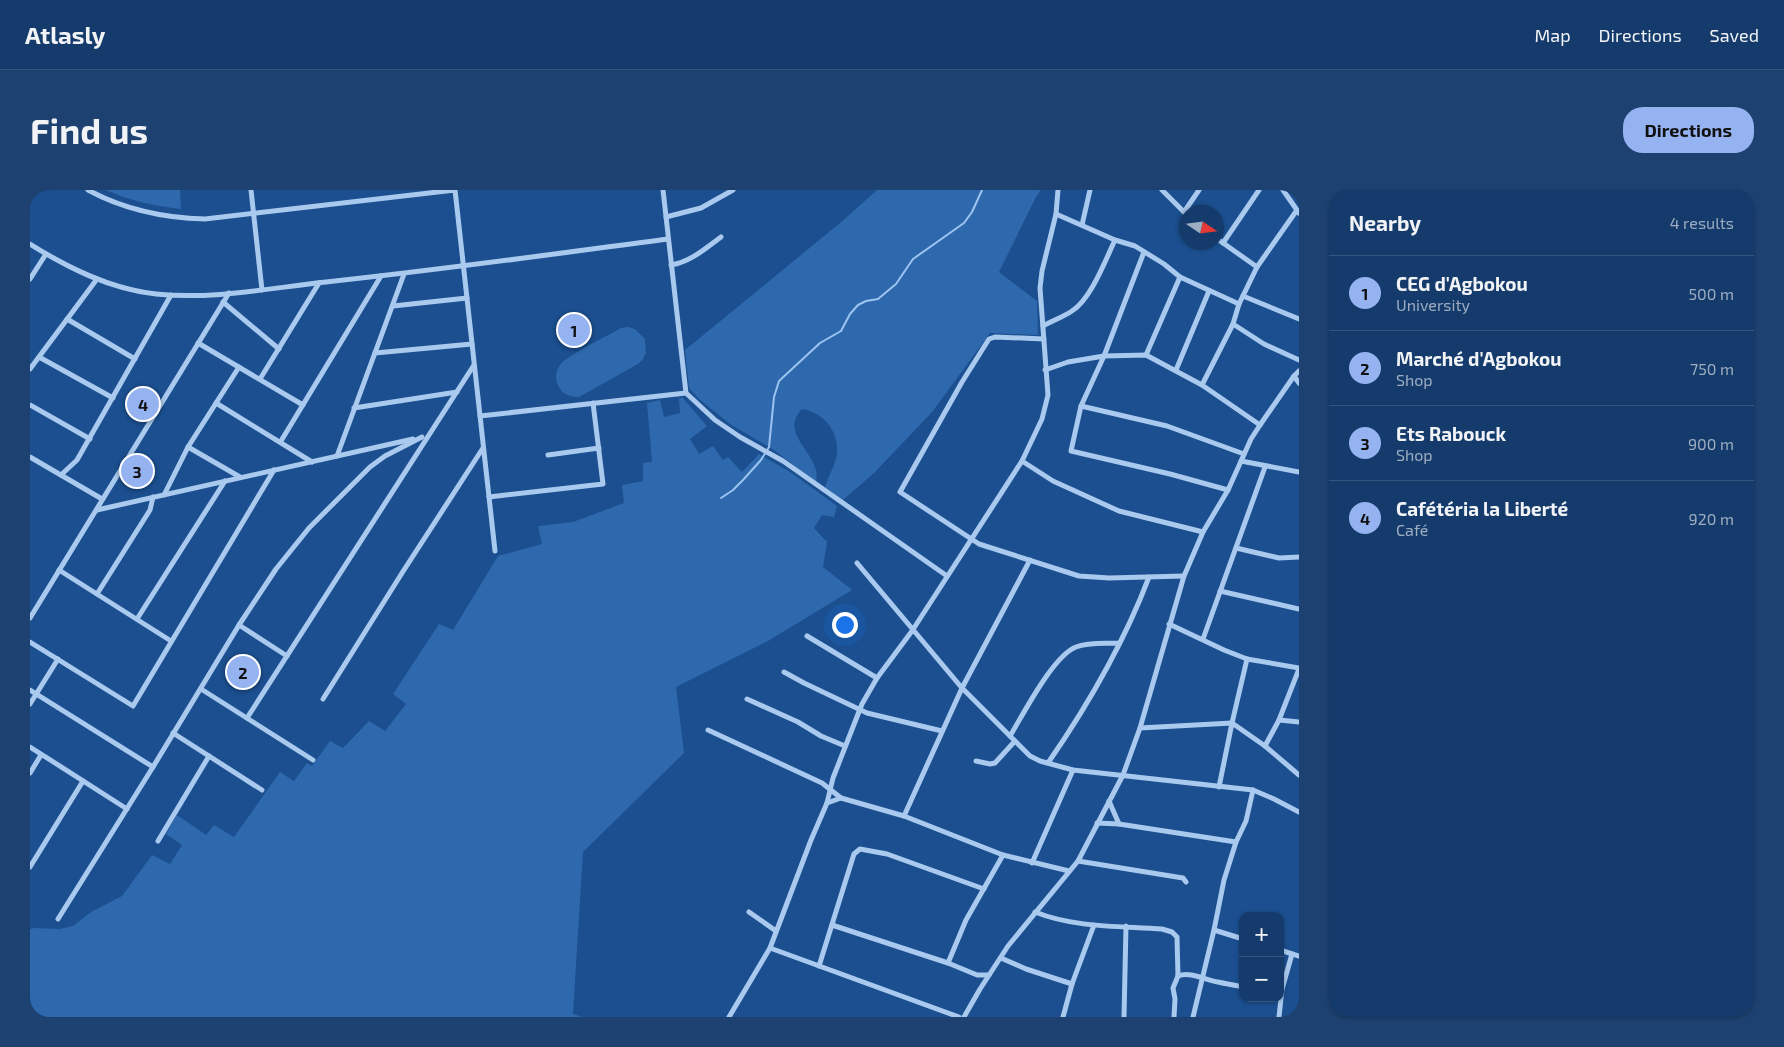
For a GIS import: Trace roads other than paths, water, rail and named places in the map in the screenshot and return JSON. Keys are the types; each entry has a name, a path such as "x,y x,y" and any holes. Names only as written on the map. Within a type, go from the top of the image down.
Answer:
{"street":[{"path":"88,190 130,206 171,217 204,219 455,190 495,551"},
{"path":"251,190 262,290"},
{"path":"663,190 686,393 715,420 740,437 770,453 947,576"},
{"path":"666,217 701,208 733,190"},
{"path":"729,1017 770,948 827,803 833,778 859,710 877,678 912,630 1022,461 1042,419 1047,404 1048,386 1045,370 1040,288 1042,271 1056,214 1058,190"},
{"path":"1082,225 1090,190"},
{"path":"1162,190 1179,207"},
{"path":"1190,205 1199,190"},
{"path":"1224,242 1259,190"},
{"path":"1202,385 1233,324 1239,304 1257,267 1298,212 1283,190"},
{"path":"1056,214 1115,240 1135,246 1164,264 1180,278 1239,304"},
{"path":"671,265 690,260 721,237"},
{"path":"30,244 97,279 144,292 171,295 229,293 404,274 668,239"},
{"path":"1043,326 1074,310 1083,300 1093,286 1115,240"},
{"path":"1224,244 1257,267"},
{"path":"1144,252 1104,356 1081,406 1071,451 1170,474 1228,490"},
{"path":"30,279 46,254"},
{"path":"337,456 404,274"},
{"path":"281,442 381,276"},
{"path":"1146,355 1180,278"},
{"path":"30,370 97,279"},
{"path":"260,380 320,283"},
{"path":"1176,370 1209,291"},
{"path":"30,618 229,293"},
{"path":"61,475 77,460 90,439 171,295"},
{"path":"1243,296 1299,319"},
{"path":"392,306 467,298"},
{"path":"223,302 279,349"},
{"path":"67,319 135,359"},
{"path":"1233,324 1264,344 1299,360"},
{"path":"1044,339 995,336 989,339 962,382 900,492 979,544 1079,576 1109,578 1184,576"},
{"path":"198,343 303,405"},
{"path":"375,353 472,344"},
{"path":"1045,370 1068,362 1104,356 1146,355 1202,385 1260,425"},
{"path":"39,357 112,398"},
{"path":"247,718 474,364"},
{"path":"164,495 188,447 239,367"},
{"path":"964,1017 982,985 1008,946 1034,912 1078,861 1123,775 1140,728 1184,576 1203,532 1228,490 1244,454 1260,425 1299,371"},
{"path":"1294,376 1299,383"},
{"path":"354,408 457,392"},
{"path":"480,416 686,393"},
{"path":"216,403 312,462"},
{"path":"489,497 603,484 593,403"},
{"path":"30,405 90,439"},
{"path":"1081,406 1167,426 1244,454"},
{"path":"97,510 428,436"},
{"path":"58,920 239,625 276,569 309,528 375,462 422,437"},
{"path":"188,447 241,478"},
{"path":"323,699 402,573 484,448"},
{"path":"548,455 599,448"},
{"path":"30,457 102,500"},
{"path":"1022,461 1061,485 1119,511 1203,532"},
{"path":"1241,461 1299,472"},
{"path":"1203,639 1265,467"},
{"path":"30,642 133,706 274,470"},
{"path":"137,619 226,481"},
{"path":"97,594 150,510 153,497"},
{"path":"1236,548 1279,558 1299,557"},
{"path":"904,816 962,688 1030,560"},
{"path":"856,563 962,688 1030,756 1073,770 1253,790 1299,812"},
{"path":"59,570 171,641"},
{"path":"1048,763 1077,719 1119,644 1149,577"},
{"path":"1220,591 1299,609"},
{"path":"1169,624 1224,650 1248,658 1299,669 1279,720 1265,746"},
{"path":"239,625 287,656"},
{"path":"807,636 877,678"},
{"path":"1010,736 1063,656 1080,646 1119,644"},
{"path":"1219,787 1248,658"},
{"path":"30,704 58,659"},
{"path":"784,672 859,710 879,717 942,731"},
{"path":"200,689 313,760"},
{"path":"30,690 153,767"},
{"path":"747,699 845,746"},
{"path":"1279,720 1299,722"},
{"path":"1140,728 1232,723 1265,746 1299,775"},
{"path":"708,730 822,783 841,798 904,816 1003,855 1069,872"},
{"path":"174,733 262,790"},
{"path":"976,761 990,764 995,763 1015,741"},
{"path":"30,747 127,809"},
{"path":"30,773 41,755"},
{"path":"158,841 209,756"},
{"path":"1032,863 1073,770"},
{"path":"822,783 833,778"},
{"path":"30,867 83,781"},
{"path":"1193,1017 1224,880 1236,842 1246,821 1253,790"},
{"path":"827,803 841,798"},
{"path":"1109,801 1119,824"},
{"path":"1097,823 1119,824 1236,842"},
{"path":"819,966 854,854 860,849 886,854 984,889"},
{"path":"948,963 966,920 1003,855"},
{"path":"1078,861 1183,878 1186,882"},
{"path":"749,912 776,930"},
{"path":"1034,912 1052,919 1094,925 1162,929 1172,932 1176,937 1178,976 1173,988 1175,998 1174,1017"},
{"path":"832,925 948,963 977,975 989,975"},
{"path":"1063,1017 1072,984 1094,925"},
{"path":"1124,1017 1126,926"},
{"path":"1214,930 1239,938"},
{"path":"770,948 847,978 959,1017"},
{"path":"1284,951 1299,956"},
{"path":"1284,979 1292,954"},
{"path":"1001,958 1026,969 1072,984"},
{"path":"1178,976 1185,974 1239,986"},
{"path":"977,975 982,985"},
{"path":"1279,1017 1280,1002"}],"waterway":[{"path":"721,498 743,480 761,460 769,447 774,397 779,381 820,343 841,331 850,314 858,305 866,301 878,299 896,284 913,259 964,223 972,212 982,190"}],"place":[{"name":"CEG d'Agbokou","path":"574,330"},
{"name":"Cafétéria la Liberté","path":"143,404"},
{"name":"Ets Rabouck","path":"137,471"},
{"name":"Marché d'Agbokou","path":"243,672"}]}
